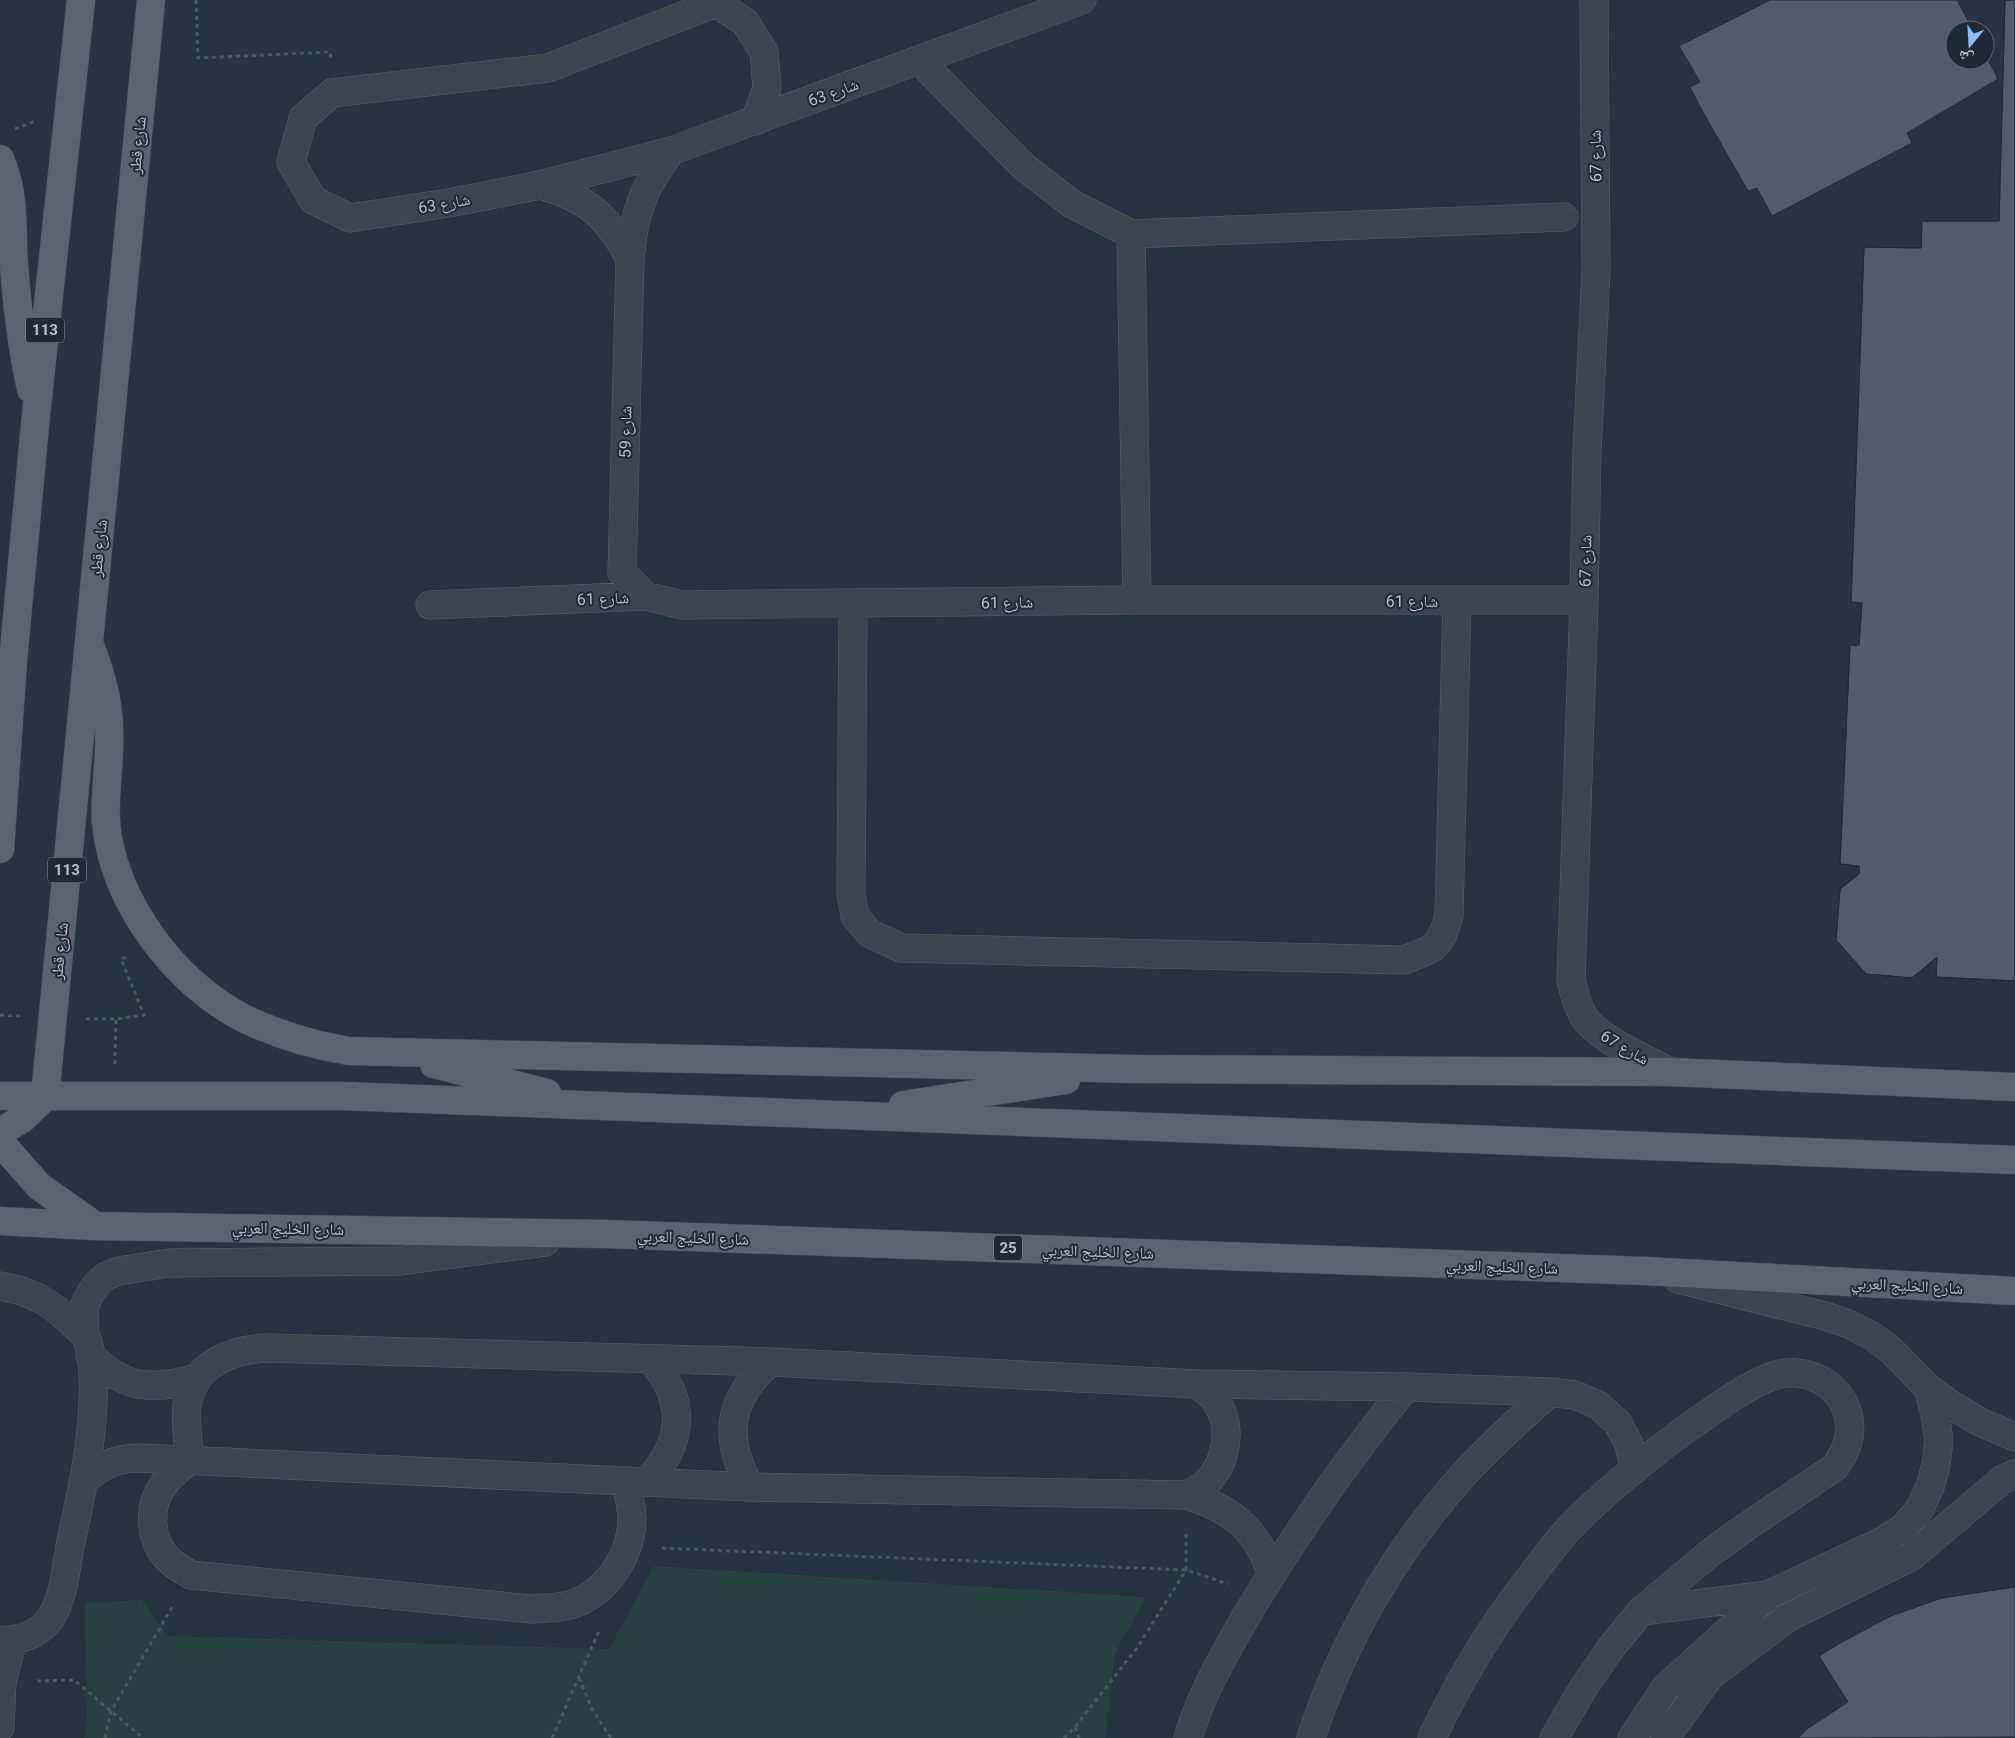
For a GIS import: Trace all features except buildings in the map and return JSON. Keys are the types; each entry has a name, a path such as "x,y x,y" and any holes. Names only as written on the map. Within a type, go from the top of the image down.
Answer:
{"main road":[{"name":"113","path":"0,849 13,661 36,415 81,0"},
{"name":"شارع قطر","path":"45,1097 151,0"},
{"path":"0,158 9,185 13,210 18,314 25,364 36,415"},
{"path":"89,643 99,670 107,705 109,728 105,792 106,824 113,856 123,886 137,915 157,944 181,971 203,990 243,1018 278,1034 313,1045 349,1051 1137,1069 1670,1072 2015,1087"},
{"path":"0,692 13,661"},
{"path":"386,1052 602,1106"},
{"path":"841,1115 1137,1069"},
{"path":"0,1096 343,1096 2015,1160"},
{"path":"0,1132 22,1119 45,1097"},
{"path":"0,1142 39,1186 94,1226"},
{"name":"شارع الخليج العربي","path":"0,1221 94,1226 606,1234 1645,1271 2015,1291"}],"street":[{"path":"682,0 720,2 745,22 764,52 767,88 755,121"},
{"name":"شارع 63","path":"332,93 302,118 292,162 313,200 350,218 449,203 540,185 672,151 1082,0"},
{"name":"شارع 67","path":"1594,0 1596,271 1587,451 1584,600 1571,980 1576,1000 1584,1018 1600,1034 1670,1072"},
{"path":"332,93 548,68 720,2"},
{"path":"920,61 1023,166 1072,204 1131,234 1564,217"},
{"name":"شارع 59","path":"645,596 622,572 630,259 632,229 640,201 654,174 672,151"},
{"name":"شارع 59","path":"540,185 563,192 585,202 604,218 619,237 630,259"},
{"path":"1131,234 1137,600"},
{"name":"شارع 61","path":"430,605 645,596 682,605 1137,600 1584,600"},
{"path":"853,604 851,894 855,916 869,933 901,948 1404,960 1434,949 1444,933 1448,915 1457,601"},
{"path":"0,1727 6,1641 28,1637 42,1627 50,1618 63,1582 83,1482 93,1399 84,1307 97,1284 106,1276 119,1271 169,1263 399,1260 606,1234"},
{"path":"1645,1271 1825,1316 1849,1324 1872,1336 1892,1351 1928,1388 1953,1406 1980,1422 2015,1437"},
{"path":"0,1286 21,1291 48,1302 88,1346 102,1367 131,1383 147,1386 164,1386 197,1378"},
{"path":"190,1460 186,1420 187,1405 197,1378 208,1366 221,1358 236,1352 261,1348 770,1362 1198,1384 1406,1387 1550,1392 1575,1395 1598,1405 1617,1422 1629,1444 1634,1470"},
{"path":"636,1482 660,1468 670,1450 676,1431 676,1412 672,1392 663,1374 650,1359"},
{"path":"750,1487 740,1469 734,1450 733,1430 736,1411 747,1386 770,1362"},
{"path":"1432,1738 1474,1658 1512,1599 1580,1517 1634,1470 1666,1444 1733,1398 1769,1377 1786,1372 1803,1373 1819,1379 1833,1389 1844,1403 1849,1420 1849,1436 1844,1453 1835,1468 1746,1527 1641,1611 1610,1650 1582,1690 1554,1738"},
{"path":"1186,1495 1206,1483 1220,1465 1226,1443 1225,1420 1215,1399 1198,1384"},
{"path":"1188,1738 1206,1693 1226,1652 1265,1584 1336,1478 1406,1387"},
{"path":"1632,1738 1666,1687 1768,1595 1881,1542 1902,1528 1919,1510 1930,1487 1936,1465 1939,1440 1928,1388"},
{"path":"1310,1738 1340,1663 1366,1612 1396,1563 1430,1516 1467,1472 1507,1430 1550,1392"},
{"path":"83,1482 103,1466 127,1458 750,1487 1186,1495 1206,1501 1224,1510 1255,1537 1266,1554 1265,1584"},
{"path":"190,1460 164,1483 156,1497 152,1512 153,1528 157,1543 165,1556 177,1567 191,1575 531,1609 556,1608 580,1601 601,1588 614,1573 624,1556 630,1537 636,1482"},
{"path":"1665,1738 1710,1676 1789,1617 1911,1557 2003,1479 2015,1474"},
{"path":"1641,1611 1768,1595"}],"path":[{"path":"196,0 198,58 330,52 332,93"},
{"path":"0,1015 52,1019 116,1019 144,1015 121,959 157,944"},
{"path":"115,1097 116,1019"},
{"path":"1064,1738 1075,1727 1137,1648 1186,1570 1186,1495"},
{"path":"627,1546 1186,1570 1265,1584"},
{"path":"104,1738 110,1711 191,1575"},
{"path":"552,1738 600,1628 601,1588"},
{"path":"579,1677 592,1709 610,1738"},
{"path":"2,1682 74,1680 143,1738"},
{"path":"1075,1727 1079,1738"}],"green space":[{"path":"654,1566 1146,1597 1115,1653 1105,1738 84,1738 87,1722 85,1603 142,1600 168,1636 609,1649"}]}
